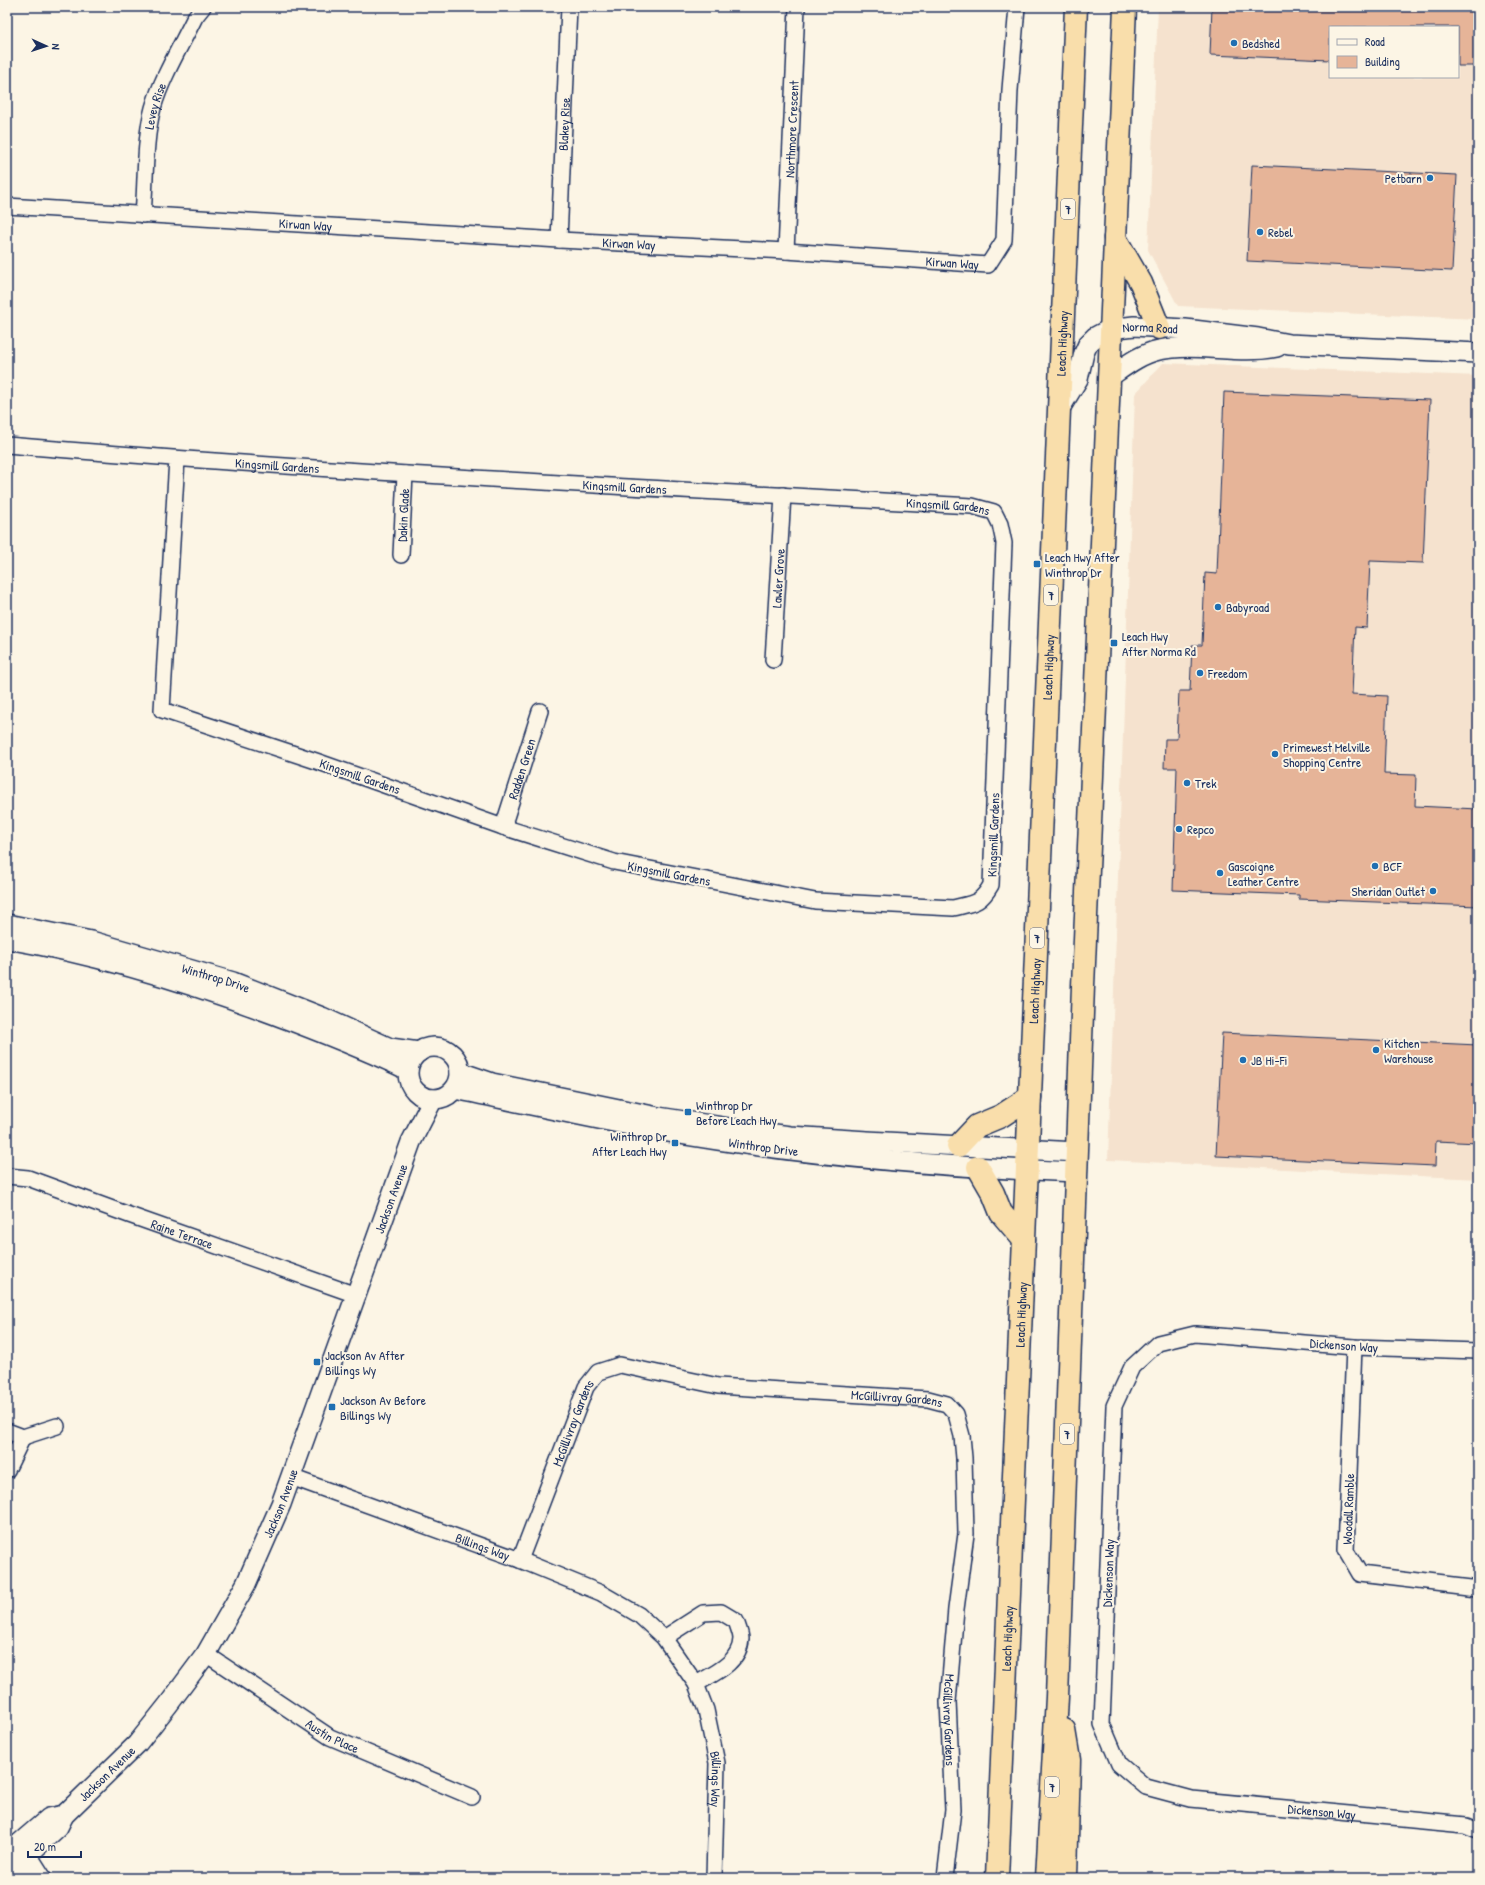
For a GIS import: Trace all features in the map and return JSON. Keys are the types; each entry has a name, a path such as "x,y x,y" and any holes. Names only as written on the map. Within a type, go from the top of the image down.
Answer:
{"highway":[{"name":"Leach Highway","path":"997,1878 1076,7"},
{"name":"7","path":"1047,1878 1057,1697 1076,1162 1110,329 1125,7"},
{"path":"1115,238 1141,283 1159,328"},
{"path":"958,1146 977,1126 1001,1116 1030,1097"},
{"path":"978,1167 993,1193 1001,1213 1024,1240"},
{"path":"1057,1697 1069,1760 1066,1878"}],"street":[{"name":"Levey Rise","path":"143,215 149,129 153,109 159,90 195,17 203,7"},
{"name":"Blakey Rise","path":"558,240 569,7"},
{"name":"Northmore Crescent","path":"786,251 797,7"},
{"name":"Kirwan Way","path":"7,206 558,240 786,251 988,265 1004,240 1010,90 1017,7"},
{"name":"Norma Road","path":"1059,410 1078,379 1084,353 1088,344 1095,337 1110,329 1127,327 1213,331 1289,344 1478,353"},
{"name":"Norma Road","path":"1108,378 1139,358 1159,350 1192,348 1257,351 1289,344"},
{"name":"Kingsmill Gardens","path":"7,445 177,459 405,474 972,506 994,512 1000,524 1004,543 991,885 984,897 974,903 953,908 815,901 614,862 503,827 316,761 162,710 177,459"},
{"name":"Dakin Glade","path":"401,555 405,474"},
{"name":"Lawler Grove","path":"773,660 783,496"},
{"name":"Radden Green","path":"503,827 540,711"},
{"name":"Winthrop Drive","path":"7,924 91,941 233,982 322,1016 390,1048 419,1052"},
{"name":"Winthrop Drive","path":"7,939 79,953 230,997 371,1052 408,1070"},
{"path":"430,1048 442,1048 455,1057 459,1065 458,1081 449,1095 425,1096 412,1087 408,1070 410,1063 419,1052 430,1048"},
{"name":"Winthrop Drive","path":"458,1081 499,1084 658,1117 790,1136 958,1146 1027,1160 1076,1162"},
{"name":"Winthrop Drive","path":"458,1081 661,1131 804,1152 978,1167 1027,1160"},
{"name":"Jackson Avenue","path":"17,1859 49,1818 64,1815 137,1744 206,1654 246,1584 264,1547 291,1477 412,1142 425,1096"},
{"name":"Raine Terrace","path":"7,1176 28,1178 356,1295"},
{"name":"Dickenson Way","path":"1478,1351 1354,1347 1195,1334 1158,1344 1132,1367 1114,1406 1102,1724 1119,1764 1146,1787 1191,1799 1465,1825 1478,1830"},
{"name":"Woodall Ramble","path":"1354,1347 1346,1550 1360,1574 1478,1588"},
{"name":"McGillivray Gardens","path":"520,1560 586,1387 598,1372 620,1365 718,1386 928,1399 947,1404 956,1414 962,1436 966,1534 956,1609 948,1702 953,1810 945,1878"},
{"path":"7,1431 23,1437 57,1426"},
{"path":"7,1470 23,1437"},
{"name":"Billings Way","path":"291,1477 520,1560 601,1593 639,1615 664,1638 696,1684 706,1710 717,1763 714,1878"},
{"path":"664,1638 703,1613 721,1612 736,1621 741,1638 738,1652 726,1666 696,1684"},
{"name":"Austin Place","path":"206,1654 330,1737 472,1797"},
{"path":"17,1859 44,1878"}],"shaded area":[{"path":"1158,7 1478,7 1478,319 1178,306 1148,250"},
{"path":"1163,363 1478,376 1478,1179 1108,1160 1135,394"}],"building":[{"path":"1212,7 1478,7 1478,66 1459,66 1459,26 1329,26 1329,60 1210,55"},
{"path":"1252,165 1457,175 1452,271 1247,261"},
{"name":"Primewest Melville Shopping Centre","path":"1224,392 1430,400 1423,563 1370,561 1367,628 1355,627 1352,694 1387,696 1384,774 1416,775 1415,806 1478,809 1478,906 1299,899 1299,895 1173,890 1177,768 1164,768 1165,739 1177,739 1179,691 1190,691 1192,645 1202,645 1205,573 1217,574"},
{"path":"1222,1033 1478,1045 1478,1143 1436,1141 1435,1166 1216,1156"}],"place":[{"name":"Bedshed","path":"1234,43"},
{"name":"Petbarn","path":"1430,178"},
{"name":"Rebel","path":"1260,232"},
{"name":"Leach Hwy After Winthrop Dr","path":"1037,564"},
{"name":"Babyroad","path":"1218,607"},
{"name":"Leach Hwy After Norma Rd","path":"1114,643"},
{"name":"Freedom","path":"1200,673"},
{"name":"Primewest Melville Shopping Centre","path":"1275,754"},
{"name":"Trek","path":"1187,783"},
{"name":"Repco","path":"1179,829"},
{"name":"BCF","path":"1375,866"},
{"name":"Gascoigne Leather Centre","path":"1220,873"},
{"name":"Sheridan Outlet","path":"1433,891"},
{"name":"Kitchen Warehouse","path":"1376,1050"},
{"name":"JB Hi-Fi","path":"1243,1060"},
{"name":"Winthrop Dr Before Leach Hwy","path":"688,1112"},
{"name":"Winthrop Dr After Leach Hwy","path":"675,1143"},
{"name":"Jackson Av After Billings Wy","path":"317,1362"},
{"name":"Jackson Av Before Billings Wy","path":"332,1407"}]}
